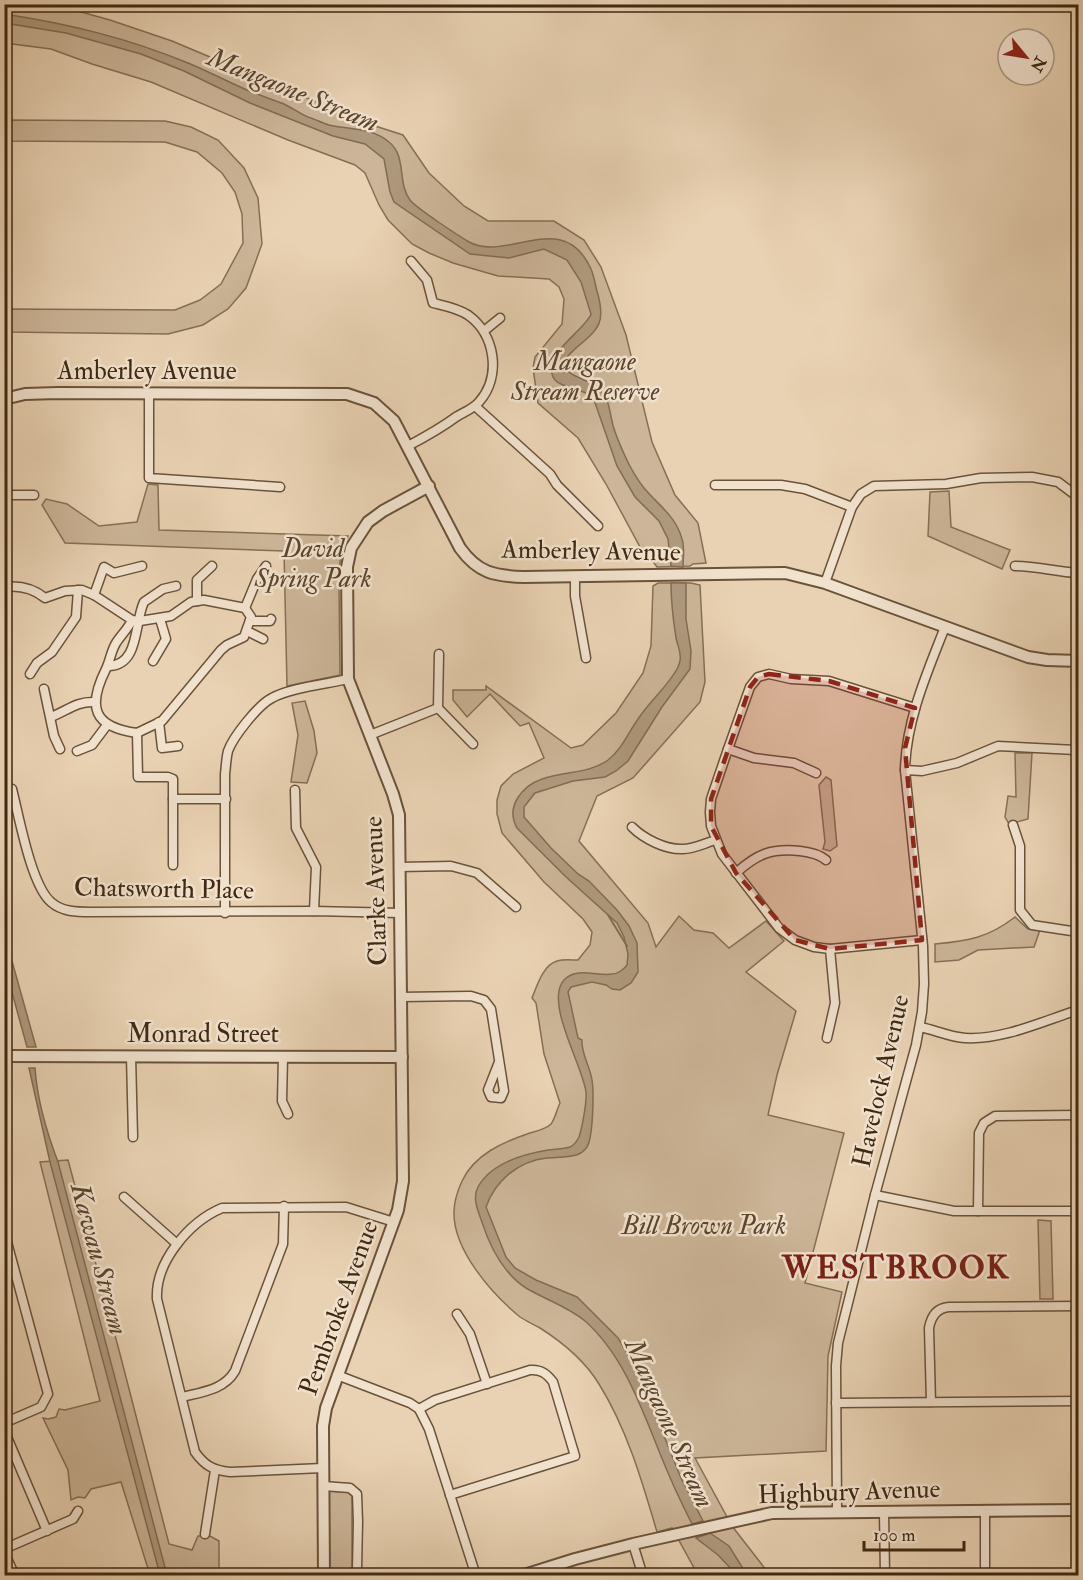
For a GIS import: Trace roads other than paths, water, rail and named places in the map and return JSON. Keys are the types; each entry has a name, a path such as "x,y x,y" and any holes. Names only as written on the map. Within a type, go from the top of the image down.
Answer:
{"street":[{"path":"408,446 475,406 488,387 494,363 484,331 465,314 433,303 427,280 411,261"},
{"path":"484,331 500,318"},
{"name":"Amberley Avenue","path":"4,399 25,394 58,393 347,394 366,399 383,409 394,421 460,548 474,565 485,572 509,576 575,577 785,573 825,583 1028,657 1047,660 1078,660"},
{"path":"149,393 149,478 280,487"},
{"path":"475,406 550,474 557,485 598,526"},
{"path":"825,583 852,507 861,494 874,486 946,484 981,478 1032,477 1050,479 1067,487 1078,497"},
{"path":"715,485 781,485 805,489 852,507"},
{"name":"Clarke Avenue","path":"402,1057 399,815 348,679 347,577 351,548 361,531 374,516 429,486"},
{"path":"4,495 34,495"},
{"path":"94,595 104,567 114,573 142,566"},
{"path":"196,601 198,578 212,566"},
{"path":"244,608 257,579 266,566"},
{"path":"1015,566 1034,566 1059,572 1078,573"},
{"path":"575,577 575,596 586,658"},
{"path":"108,666 118,665 127,657 136,621 144,602 163,589 177,586"},
{"path":"4,587 34,589 45,598 65,591 78,590 94,595 136,621 171,616 191,602 204,600 244,608 251,617 244,637 221,650 159,722 137,733 107,725 98,716 95,702 99,682 108,666 116,643 136,621"},
{"path":"30,674 37,663 52,652 76,617 78,590"},
{"path":"153,661 166,639 160,619"},
{"path":"250,621 270,621 271,619"},
{"name":"Havelock Avenue","path":"837,1511 838,1343 920,1027 924,984 905,748 915,708 945,627"},
{"path":"247,631 263,639"},
{"path":"439,654 438,708 473,744"},
{"path":"915,708 829,681 791,680 769,674 758,677 750,687 711,799 711,826 722,854 787,934 814,947 830,949 922,940"},
{"path":"225,913 226,760 230,747 265,702 278,695 348,679"},
{"path":"44,689 60,749"},
{"path":"51,717 81,702 95,702"},
{"path":"370,735 438,708"},
{"path":"159,722 162,748 178,746"},
{"path":"77,751 92,745 107,725"},
{"path":"137,733 138,777 173,779 173,865"},
{"path":"905,770 922,771 957,763 998,746 1076,750 1078,756"},
{"path":"728,749 754,758 794,764 816,773"},
{"name":"Chatsworth Place","path":"12,789 38,884 52,903 61,908 91,912 400,913"},
{"path":"295,790 296,828 316,867 314,911"},
{"path":"173,799 225,799"},
{"path":"1013,825 1020,846 1020,910 1032,925 1078,932"},
{"path":"632,827 642,837 676,849 693,848 716,840"},
{"path":"736,873 760,855 782,849 804,851 826,860"},
{"path":"400,867 451,866 477,873 516,907"},
{"path":"827,1038 835,1003 830,949"},
{"path":"401,997 471,996 484,1000 491,1009 499,1062"},
{"path":"920,1027 963,1038 982,1038 1078,1010"},
{"name":"Monrad Street","path":"4,1056 402,1057"},
{"path":"131,1056 133,1137"},
{"path":"283,1057 282,1101 288,1114"},
{"name":"Pembroke Avenue","path":"324,1575 323,1426 326,1408 337,1375 401,1202 403,1181 402,1057"},
{"path":"978,1211 979,1137 984,1122 996,1116 1078,1115"},
{"path":"875,1195 954,1211 1078,1211"},
{"path":"124,1197 177,1244"},
{"path":"323,1468 230,1472 215,1470 206,1465 195,1452 156,1299 159,1274 177,1244 209,1214 222,1208 284,1206 354,1208 394,1222"},
{"path":"182,1397 221,1386 235,1371 282,1245 284,1206"},
{"path":"4,1232 48,1394 41,1407 4,1423"},
{"path":"931,1402 929,1328 932,1317 940,1310 949,1307 1078,1306"},
{"path":"457,1314 470,1334 487,1384"},
{"path":"419,1409 435,1400 530,1370 545,1373 553,1382 575,1456 450,1496"},
{"path":"337,1375 404,1400 419,1409 429,1429 476,1575"},
{"path":"836,1403 1078,1401"},
{"path":"4,1430 47,1532"},
{"path":"205,1534 215,1470"},
{"path":"323,1486 350,1488 357,1494 357,1569 354,1575"},
{"path":"985,1510 985,1575"},
{"name":"Highbury Avenue","path":"521,1575 633,1544 772,1513 1078,1510"},
{"path":"15,1575 4,1551 73,1519 78,1511"},
{"path":"884,1511 885,1575"},
{"path":"633,1544 643,1575"}],"waterway":[{"name":"Mangaone Stream","path":"608,915 627,946"}],"district":[{"name":"WESTBROOK","path":"896,1268"}],"park label":[{"name":"Mangaone Stream Reserve","path":"585,377"},
{"name":"David Spring Park","path":"313,564"},
{"name":"Bill Brown Park","path":"704,1226"}],"water label":[{"name":"Kawau Stream","path":"99,1259"}]}
